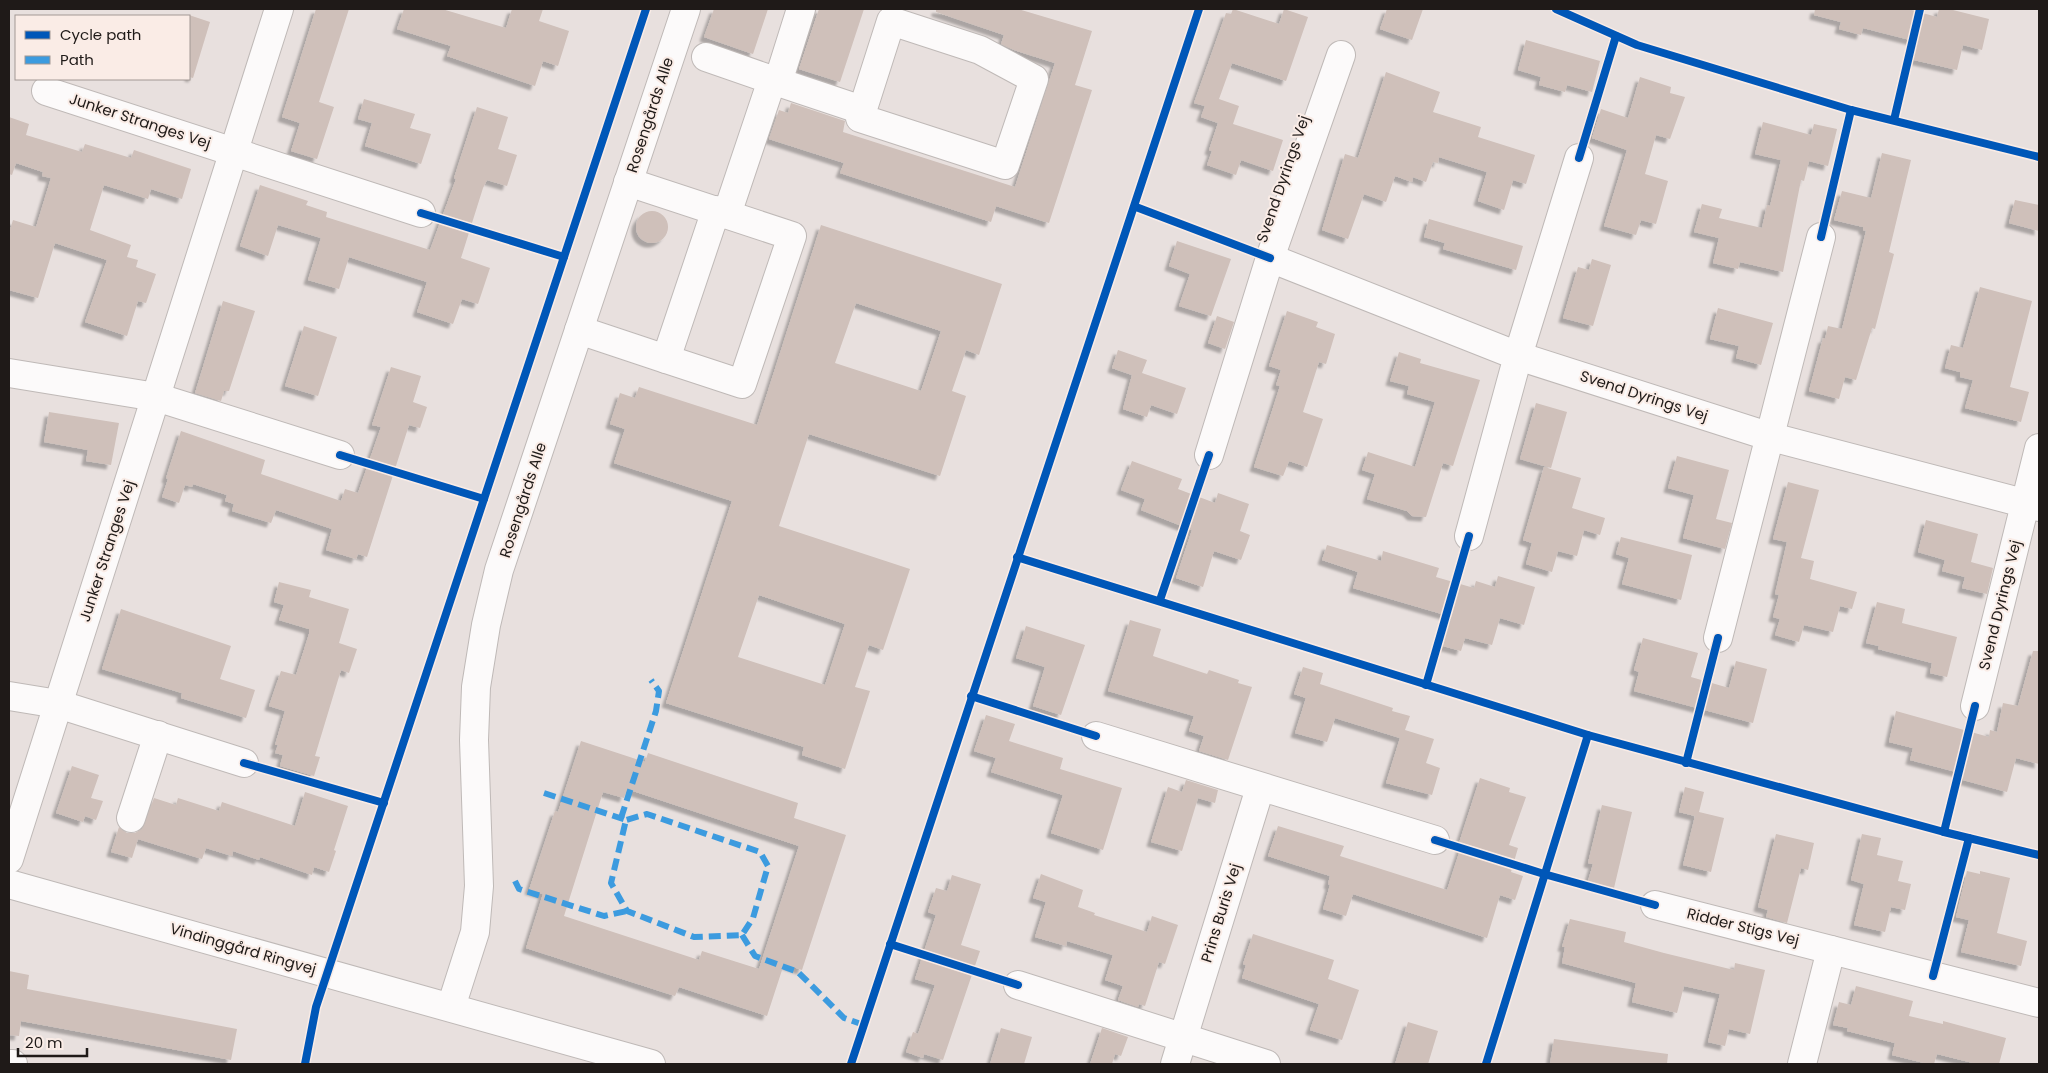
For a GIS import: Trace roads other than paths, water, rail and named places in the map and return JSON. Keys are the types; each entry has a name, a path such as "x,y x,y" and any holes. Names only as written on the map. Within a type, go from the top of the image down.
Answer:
{"street":[{"name":"Junker Stranges Vej","path":"9,859 279,9"},
{"name":"Rosengårds Alle","path":"451,1007 475,932 479,886 474,740 476,687 486,625 499,570 686,9"},
{"path":"666,359 722,212 775,81 801,9"},
{"path":"891,21 980,50 1034,79 1005,166 860,118 862,110 891,21"},
{"name":"Svend Dyrings Vej","path":"1209,455 1270,258 1341,54"},
{"path":"706,58 862,110"},
{"name":"Junker Stranges Vej","path":"46,91 421,213"},
{"path":"1469,536 1518,356 1579,158"},
{"path":"578,330 742,384 792,236 628,182"},
{"path":"1718,638 1821,237"},
{"name":"Svend Dyrings Vej","path":"1270,258 1518,356 1771,437 2032,505"},
{"path":"9,373 156,397 340,455"},
{"name":"Svend Dyrings Vej","path":"1974,706 2032,505 2039,448"},
{"path":"9,696 58,704 244,763"},
{"path":"131,818 158,735"},
{"path":"1096,736 1260,788 1435,840"},
{"name":"Prins Buris Vej","path":"1175,1064 1260,788"},
{"name":"Vindinggård Ringvej","path":"9,884 651,1064"},
{"name":"Ridder Stigs Vej","path":"1654,905 2039,1003"},
{"path":"1802,1064 1831,950"},
{"path":"1018,985 1266,1064"}]}
